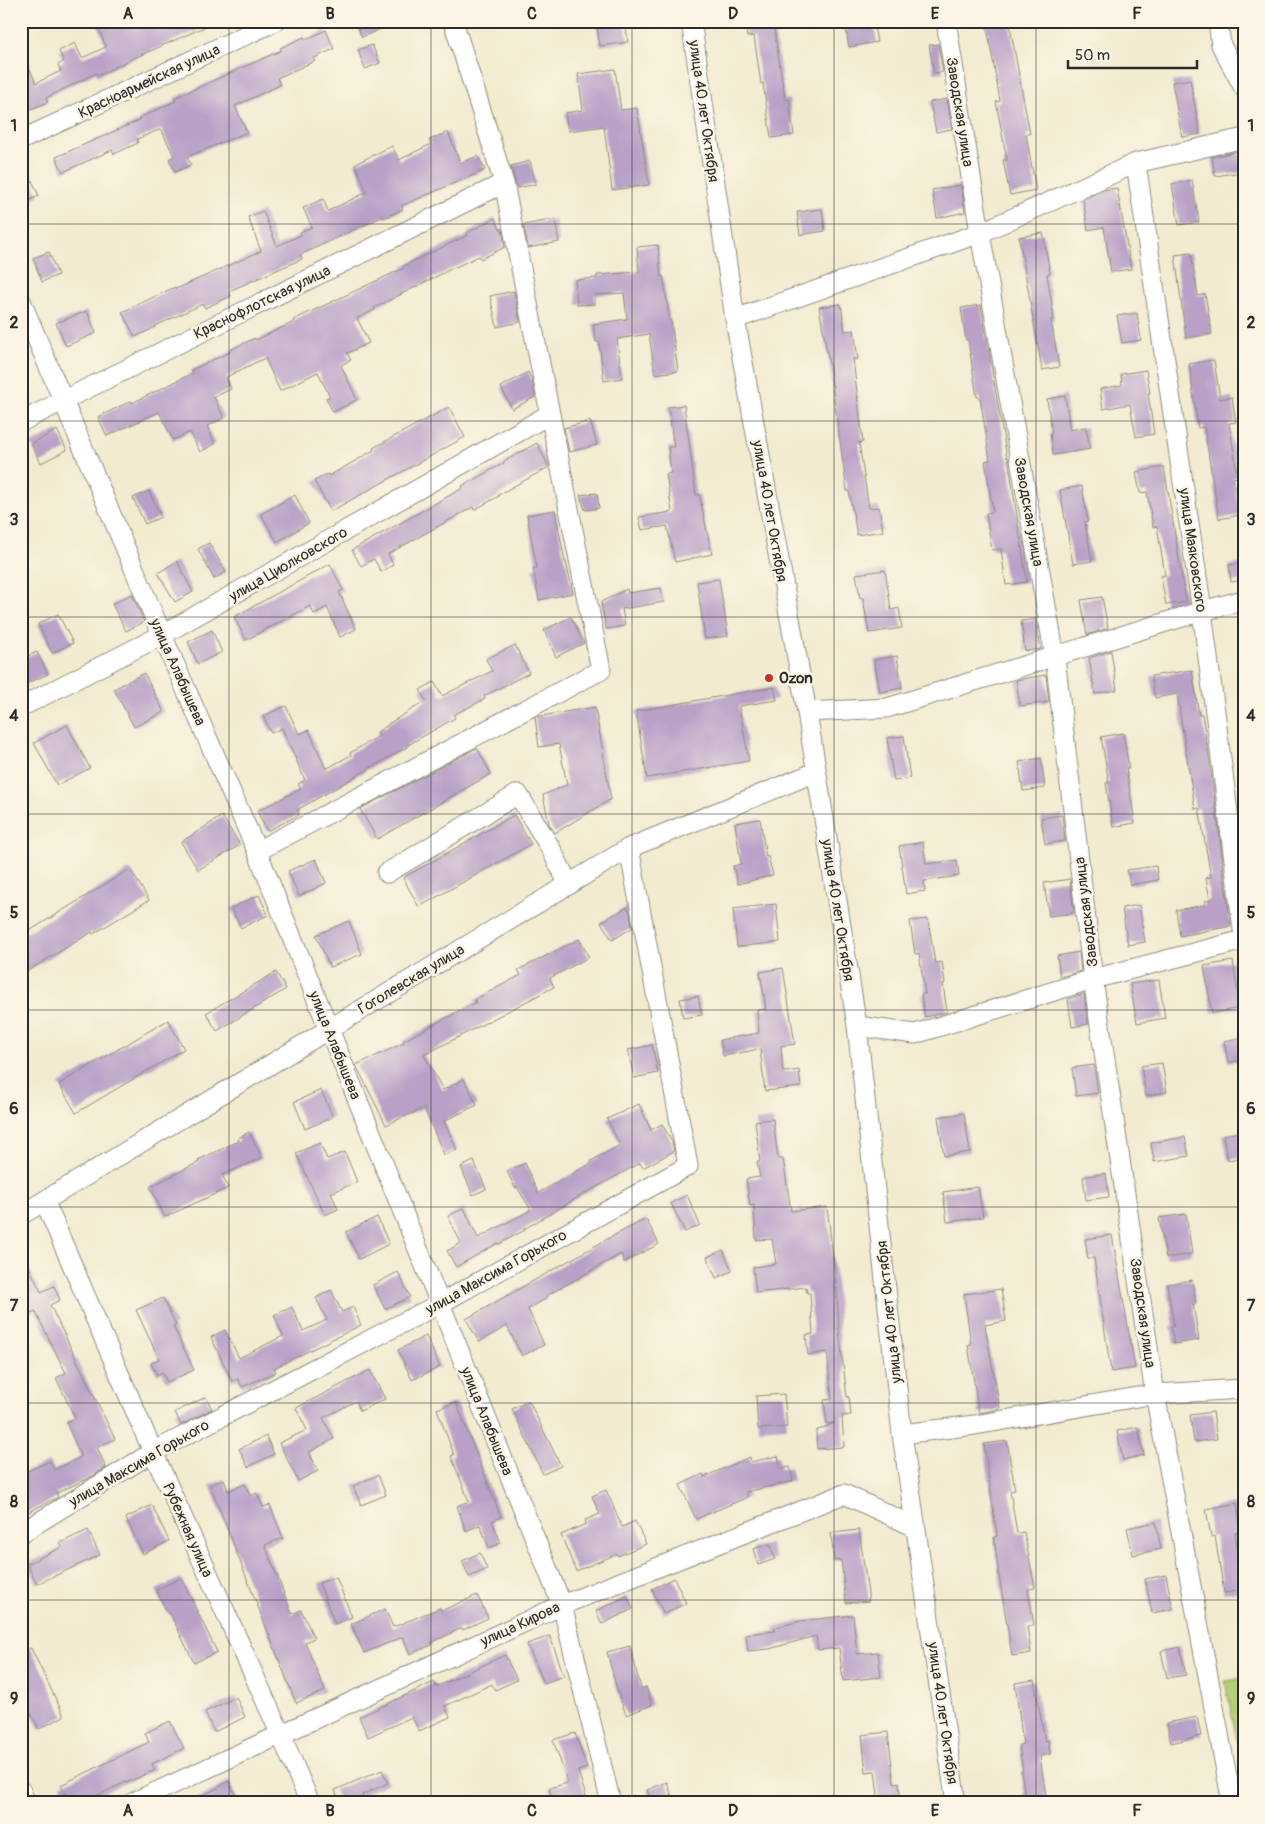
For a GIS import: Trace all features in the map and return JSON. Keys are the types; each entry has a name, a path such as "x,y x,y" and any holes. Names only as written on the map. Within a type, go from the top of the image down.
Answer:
{"street":[{"name":"Красноармейская улица","path":"21,140 276,21"},
{"path":"257,851 601,670 504,183 453,21"},
{"name":"улица 40 лет Октября","path":"691,21 735,319 807,712 857,1026 902,1434 956,1803"},
{"name":"Заводская улица","path":"946,21 980,233 1055,657 1094,979 1155,1394 1232,1803"},
{"path":"1218,21 1221,45 1244,88"},
{"path":"735,319 980,233 1136,163 1244,138"},
{"name":"улица Маяковского","path":"1136,163 1202,611 1244,938"},
{"name":"Краснофлотская улица","path":"21,422 504,183"},
{"name":"улица Алабышева","path":"21,301 162,636 257,851 562,1605 611,1803"},
{"name":"улица Циолковского","path":"21,707 162,636 550,414"},
{"path":"807,712 887,708 1202,611 1244,600"},
{"name":"Гоголевская улица","path":"21,1216 629,848 816,772"},
{"path":"387,873 518,794 551,849 568,884"},
{"name":"улица Максима Горького","path":"21,1533 153,1452 439,1304 688,1166 629,848"},
{"path":"857,1026 915,1034 1094,979 1244,938"},
{"name":"Рубежная улица","path":"45,1202 153,1452 310,1803"},
{"path":"902,1434 975,1425 1155,1394 1244,1389"},
{"name":"улица Кирова","path":"132,1803 562,1605 844,1494 915,1527"},
{"path":"21,1791 26,1803"}],"green space":[{"path":"1244,1678 1244,1777 1225,1681"}],"building":[{"path":"96,21 218,21 98,76 96,73 46,98 48,102 21,113 21,49 36,83 61,71 58,65 64,61 59,51 75,43 82,58 106,47"},
{"path":"355,21 399,21 362,37"},
{"path":"596,21 625,21 628,42 600,46"},
{"path":"744,21 773,21 785,100 789,99 794,135 771,138 754,36 747,37"},
{"path":"844,21 873,21 877,42 849,47"},
{"path":"986,21 1009,21 1030,134 1026,134 1036,190 1010,195 1003,160 1007,160 996,102 1000,101"},
{"path":"326,30 334,49 314,58 315,61 277,78 280,85 235,106 247,132 187,157 191,165 175,172 169,159 174,156 161,129 137,139 138,143 114,154 112,150 63,172 56,157 140,120 139,118 176,101 174,98 282,50 280,48 304,37 305,40"},
{"path":"938,44 943,72 934,73 929,45"},
{"path":"372,45 380,63 365,69 358,50"},
{"path":"615,69 621,110 637,108 649,185 612,190 604,126 568,131 565,113 583,110 578,74"},
{"path":"1190,79 1200,134 1182,137 1172,82"},
{"path":"947,99 952,129 936,132 930,102"},
{"path":"448,132 460,163 478,156 485,170 401,206 403,209 300,255 302,259 229,291 231,296 205,308 203,304 135,337 122,312 175,287 176,289 261,251 248,217 263,211 277,246 301,235 300,232 312,227 303,208 323,199 328,211 367,192 355,164 392,146 399,160 431,144 429,140"},
{"path":"1239,151 1242,172 1215,176 1212,157"},
{"path":"21,156 39,196 21,204"},
{"path":"530,161 536,184 517,188 511,166"},
{"path":"1192,180 1199,222 1179,225 1172,184"},
{"path":"961,185 965,212 937,218 932,190"},
{"path":"1117,188 1131,269 1111,272 1104,227 1088,230 1083,199 1102,190"},
{"path":"822,209 825,231 800,235 797,212"},
{"path":"495,218 500,229 502,229 505,247 481,259 479,256 449,270 357,318 369,343 347,353 351,360 341,365 357,400 333,412 326,398 330,397 318,372 280,391 265,358 226,377 231,389 214,397 224,418 207,426 215,444 200,452 190,432 173,440 159,412 107,436 98,417 131,401 132,403 193,373 191,370 230,352 230,350 255,338 256,340 294,322 293,320 404,268 403,266 468,235 467,233"},
{"path":"555,219 559,242 528,248 524,225"},
{"path":"1043,233 1050,273 1047,274 1054,319 1051,320 1059,367 1042,370 1019,237"},
{"path":"658,245 661,277 663,276 678,371 655,374 649,334 617,339 622,378 604,381 599,342 596,342 593,324 627,319 624,293 595,295 595,304 577,305 575,280 597,278 597,275 639,272 637,247"},
{"path":"49,252 58,275 42,282 33,258"},
{"path":"1191,253 1198,296 1205,294 1212,334 1186,338 1175,255"},
{"path":"514,291 520,322 497,327 490,296"},
{"path":"841,304 845,331 854,330 858,359 853,359 863,442 859,443 869,508 879,507 883,531 857,535 849,491 847,491 819,307"},
{"path":"981,305 1008,457 1027,582 1006,585 1001,549 992,550 986,513 993,512 985,461 990,460 980,397 977,397 961,308"},
{"path":"87,311 96,333 66,346 56,323"},
{"path":"1137,313 1141,340 1122,343 1117,316"},
{"path":"1214,360 1220,399 1232,397 1236,422 1229,423 1238,477 1233,478 1240,515 1219,519 1204,427 1198,428 1189,364"},
{"path":"1146,370 1154,434 1136,437 1130,404 1103,409 1100,389 1122,385 1121,374"},
{"path":"528,372 532,380 535,397 512,409 501,387"},
{"path":"1065,396 1070,430 1086,427 1090,449 1053,455 1047,399"},
{"path":"684,405 696,495 699,494 712,554 675,562 667,526 642,530 639,517 672,512 666,474 671,473 668,447 674,447 668,407"},
{"path":"449,407 465,437 331,511 314,481 328,474 329,476 374,450 373,448"},
{"path":"590,421 597,445 569,452 564,428"},
{"path":"57,430 67,450 41,463 31,444"},
{"path":"537,443 549,467 474,510 473,507 388,554 393,565 381,572 374,559 361,566 352,550 463,488 462,486"},
{"path":"1164,467 1186,602 1166,605 1161,576 1165,575 1157,526 1153,527 1147,492 1140,493 1136,472"},
{"path":"1082,486 1088,521 1085,522 1092,561 1073,564 1060,490"},
{"path":"149,491 161,517 145,524 133,498"},
{"path":"597,493 599,508 585,510 580,495"},
{"path":"295,495 309,523 277,542 261,514"},
{"path":"555,510 573,593 539,600 533,568 537,568 527,515"},
{"path":"209,543 226,572 214,579 198,549"},
{"path":"177,561 193,592 175,602 158,573"},
{"path":"1244,563 1244,580 1231,582 1229,565"},
{"path":"330,564 343,590 339,592 356,629 340,637 327,607 314,614 310,606 246,640 234,617"},
{"path":"885,570 891,610 899,608 902,628 869,633 863,598 860,598 856,574"},
{"path":"719,579 728,636 705,639 697,582"},
{"path":"661,588 664,602 622,609 625,626 606,629 601,602 627,589 628,593"},
{"path":"132,594 144,622 126,631 112,604"},
{"path":"1102,597 1108,628 1087,635 1081,600"},
{"path":"58,614 73,643 52,653 38,624"},
{"path":"571,617 584,643 556,657 544,630"},
{"path":"1036,619 1041,649 1025,651 1021,621"},
{"path":"212,630 222,652 198,664 188,642"},
{"path":"515,645 529,673 484,696 485,699 453,715 455,718 297,810 299,815 267,831 257,811 301,789 298,784 305,780 282,728 271,733 263,716 286,706 299,734 309,730 326,769 379,736 377,732 426,701 420,690 434,682 442,696 492,671 486,659"},
{"path":"1111,651 1117,690 1095,694 1089,658"},
{"path":"37,652 48,674 21,686 21,659"},
{"path":"897,656 902,688 880,692 874,660"},
{"path":"1192,670 1199,715 1202,714 1209,757 1231,926 1180,936 1176,910 1205,905 1205,901 1210,900 1206,878 1211,877 1199,808 1195,809 1177,694 1155,698 1151,676"},
{"path":"144,673 164,712 134,727 114,689"},
{"path":"1046,675 1049,702 1020,706 1016,680"},
{"path":"774,687 777,700 739,706 749,761 647,778 636,711"},
{"path":"595,707 611,799 555,833 549,824 543,795 567,785 559,744 539,747 535,717"},
{"path":"67,725 90,768 57,785 34,743"},
{"path":"1123,733 1129,768 1126,768 1135,823 1113,827 1106,783 1109,783 1101,737"},
{"path":"904,736 910,778 894,781 887,738"},
{"path":"477,748 491,774 377,839 360,809"},
{"path":"1041,758 1045,788 1023,791 1019,762"},
{"path":"514,815 531,844 419,907 403,878"},
{"path":"1062,815 1065,841 1045,844 1041,818"},
{"path":"222,816 240,845 198,870 181,842"},
{"path":"760,819 766,857 768,856 773,875 738,884 733,866 741,864 735,823"},
{"path":"923,842 926,864 957,860 959,876 924,881 925,891 906,894 899,846"},
{"path":"316,859 326,883 299,896 288,871"},
{"path":"1156,866 1158,880 1130,885 1127,870"},
{"path":"130,869 149,900 21,975 21,936"},
{"path":"1070,879 1074,913 1049,916 1044,883"},
{"path":"259,895 268,915 241,928 231,908"},
{"path":"776,904 780,942 737,947 733,909"},
{"path":"1139,905 1145,942 1128,945 1122,908"},
{"path":"627,907 630,912 632,928 612,940 601,922"},
{"path":"928,919 935,963 942,962 947,1012 925,1017 921,994 925,994 919,953 915,954 910,921"},
{"path":"349,921 362,954 330,967 316,935"},
{"path":"579,939 589,957 550,978 554,987 424,1055 443,1090 464,1079 477,1105 444,1121 457,1150 444,1155 424,1108 386,1125 356,1065 404,1043 403,1041 476,1002 474,1000 521,975 518,970"},
{"path":"1079,952 1081,971 1060,977 1057,956"},
{"path":"1233,961 1240,1008 1212,1013 1204,966"},
{"path":"783,968 795,1044 781,1046 783,1072 799,1070 801,1087 765,1091 760,1049 723,1056 720,1040 759,1033 757,1010 766,1009 760,972"},
{"path":"276,972 286,989 217,1031 206,1013"},
{"path":"1159,980 1165,1018 1137,1023 1130,984"},
{"path":"1084,994 1088,1024 1072,1027 1068,999"},
{"path":"698,996 702,1015 683,1018 680,999"},
{"path":"168,1020 184,1049 76,1113 59,1084"},
{"path":"1244,1037 1244,1060 1228,1062 1224,1041"},
{"path":"652,1045 658,1073 634,1078 628,1050"},
{"path":"1162,1063 1167,1092 1146,1096 1141,1066"},
{"path":"1094,1065 1098,1093 1076,1096 1072,1068"},
{"path":"321,1090 333,1117 305,1129 294,1102"},
{"path":"639,1104 651,1130 662,1124 672,1142 674,1151 643,1168 640,1163 525,1230 456,1267 447,1251 461,1243 448,1216 464,1208 478,1238 531,1210 517,1187 515,1188 507,1171 525,1163 538,1193 620,1145 607,1119"},
{"path":"964,1113 970,1152 944,1156 938,1117"},
{"path":"773,1119 778,1159 783,1159 791,1211 827,1207 837,1290 839,1331 851,1415 842,1416 844,1447 817,1449 816,1431 834,1423 827,1424 824,1400 832,1399 827,1352 808,1355 806,1335 813,1334 810,1293 807,1293 806,1287 756,1293 753,1267 776,1264 772,1239 756,1240 754,1205 750,1206 746,1179 760,1177 757,1162 760,1162 755,1121"},
{"path":"1244,1131 1244,1157 1228,1160 1223,1135"},
{"path":"249,1132 262,1158 222,1175 228,1188 165,1217 150,1187 199,1162 198,1160 239,1141 238,1138"},
{"path":"1185,1137 1189,1156 1154,1162 1151,1143"},
{"path":"320,1143 327,1159 345,1152 357,1182 331,1193 338,1209 325,1215 296,1153"},
{"path":"474,1161 486,1189 473,1195 461,1167"},
{"path":"1106,1173 1109,1197 1086,1200 1083,1177"},
{"path":"978,1187 983,1217 947,1222 943,1192"},
{"path":"687,1195 700,1225 685,1232 671,1203"},
{"path":"1186,1214 1192,1254 1166,1258 1159,1218"},
{"path":"377,1217 389,1244 359,1259 346,1232"},
{"path":"646,1219 659,1244 624,1262 621,1254 546,1296 547,1298 528,1309 544,1345 522,1356 507,1326 479,1342 466,1319"},
{"path":"1112,1235 1135,1368 1111,1372 1094,1258 1088,1259 1085,1239"},
{"path":"21,1250 41,1292 54,1286 60,1300 50,1305 115,1439 97,1447 106,1468 56,1493 58,1497 21,1516 21,1474 50,1461 54,1470 81,1457 66,1422 75,1418 56,1378 66,1373 35,1311 26,1315 21,1304"},
{"path":"723,1250 732,1271 716,1278 707,1257"},
{"path":"398,1272 410,1297 385,1309 373,1285"},
{"path":"1192,1280 1196,1304 1193,1304 1199,1340 1174,1344 1171,1326 1174,1326 1167,1284"},
{"path":"1001,1289 1006,1321 985,1325 1000,1409 979,1413 968,1345 971,1344 964,1294"},
{"path":"331,1290 342,1312 353,1307 361,1325 274,1368 276,1372 242,1387 238,1379 232,1381 211,1337 225,1330 239,1358 283,1336 274,1315 292,1307 303,1331 327,1320 316,1298"},
{"path":"163,1298 176,1325 173,1326 194,1370 167,1382 162,1372 157,1375 151,1363 159,1359 136,1310"},
{"path":"426,1336 440,1367 412,1380 398,1350"},
{"path":"370,1370 385,1399 360,1411 356,1401 323,1418 334,1439 309,1452 318,1471 298,1481 279,1443 307,1430 296,1408"},
{"path":"784,1394 787,1427 758,1429 756,1396"},
{"path":"206,1397 212,1409 181,1425 175,1412"},
{"path":"529,1401 561,1466 543,1474 512,1409"},
{"path":"456,1402 501,1517 492,1521 501,1543 489,1548 480,1525 466,1531 457,1506 469,1501 451,1456 454,1455 437,1409"},
{"path":"1213,1412 1217,1439 1194,1442 1190,1415"},
{"path":"1138,1427 1144,1455 1123,1460 1117,1431"},
{"path":"266,1436 274,1454 248,1467 239,1449"},
{"path":"1007,1441 1015,1490 1010,1491 1017,1533 1024,1532 1035,1588 1028,1589 1034,1625 1027,1626 1031,1653 1012,1656 998,1569 994,1537 997,1536 984,1444"},
{"path":"778,1456 781,1469 790,1467 793,1481 746,1492 748,1497 696,1519 680,1485 703,1474 704,1477 750,1457 751,1462"},
{"path":"378,1475 386,1495 361,1505 353,1486"},
{"path":"224,1479 228,1491 245,1484 250,1496 257,1493 263,1507 270,1505 283,1538 265,1545 292,1614 301,1610 314,1638 305,1642 325,1691 296,1703 210,1485"},
{"path":"606,1490 622,1527 635,1521 646,1544 576,1571 561,1535 586,1524 585,1520 600,1514 592,1496"},
{"path":"1237,1503 1241,1532 1235,1533 1244,1590 1224,1593 1215,1536 1211,1537 1206,1509"},
{"path":"152,1505 169,1541 143,1554 126,1518"},
{"path":"1156,1522 1161,1549 1133,1555 1127,1528"},
{"path":"88,1530 100,1555 37,1584 27,1564 62,1547 60,1543"},
{"path":"859,1530 869,1601 846,1603 841,1560 834,1561 831,1533"},
{"path":"770,1544 775,1559 758,1565 753,1549"},
{"path":"480,1553 487,1569 469,1577 462,1561"},
{"path":"1166,1575 1173,1609 1152,1613 1145,1579"},
{"path":"336,1577 352,1617 335,1624 319,1583"},
{"path":"181,1578 217,1652 194,1663 170,1613 168,1614 156,1590"},
{"path":"674,1578 686,1603 664,1614 652,1589"},
{"path":"477,1595 488,1618 463,1630 462,1628 431,1643 432,1645 410,1654 403,1637 364,1653 351,1624 385,1609 393,1627 440,1608 441,1611"},
{"path":"627,1596 633,1609 602,1624 596,1611"},
{"path":"853,1615 857,1654 878,1652 881,1677 843,1681 839,1648 818,1650 816,1636 769,1649 748,1651 746,1634 775,1631 774,1628 800,1621"},
{"path":"550,1636 564,1676 544,1683 527,1644"},
{"path":"630,1646 641,1689 646,1687 652,1705 626,1715 607,1652"},
{"path":"1180,1647 1186,1675 1167,1678 1161,1651"},
{"path":"31,1648 64,1716 39,1729 21,1693 21,1653"},
{"path":"505,1655 517,1680 495,1690 492,1684 445,1706 450,1717 419,1731 412,1717 368,1737 359,1717 434,1682 436,1687"},
{"path":"1034,1680 1045,1741 1048,1740 1050,1754 1040,1756 1047,1803 1026,1803 1021,1771 1023,1771 1019,1745 1023,1744 1015,1683"},
{"path":"236,1697 245,1717 214,1732 205,1712"},
{"path":"1197,1717 1201,1736 1171,1743 1167,1723"},
{"path":"170,1721 184,1748 152,1764 155,1770 82,1803 69,1803 61,1785 149,1742 145,1733"},
{"path":"888,1732 894,1783 899,1782 901,1803 879,1803 875,1771 866,1772 862,1735"},
{"path":"575,1733 587,1768 578,1771 588,1803 554,1803 549,1788 568,1783 553,1740"},
{"path":"382,1770 388,1783 362,1795 365,1803 340,1803 335,1790"},
{"path":"229,1781 239,1803 187,1803 214,1790"},
{"path":"667,1782 674,1803 652,1803 647,1790"}],"place":[{"name":"Ozon","path":"769,678"}]}
